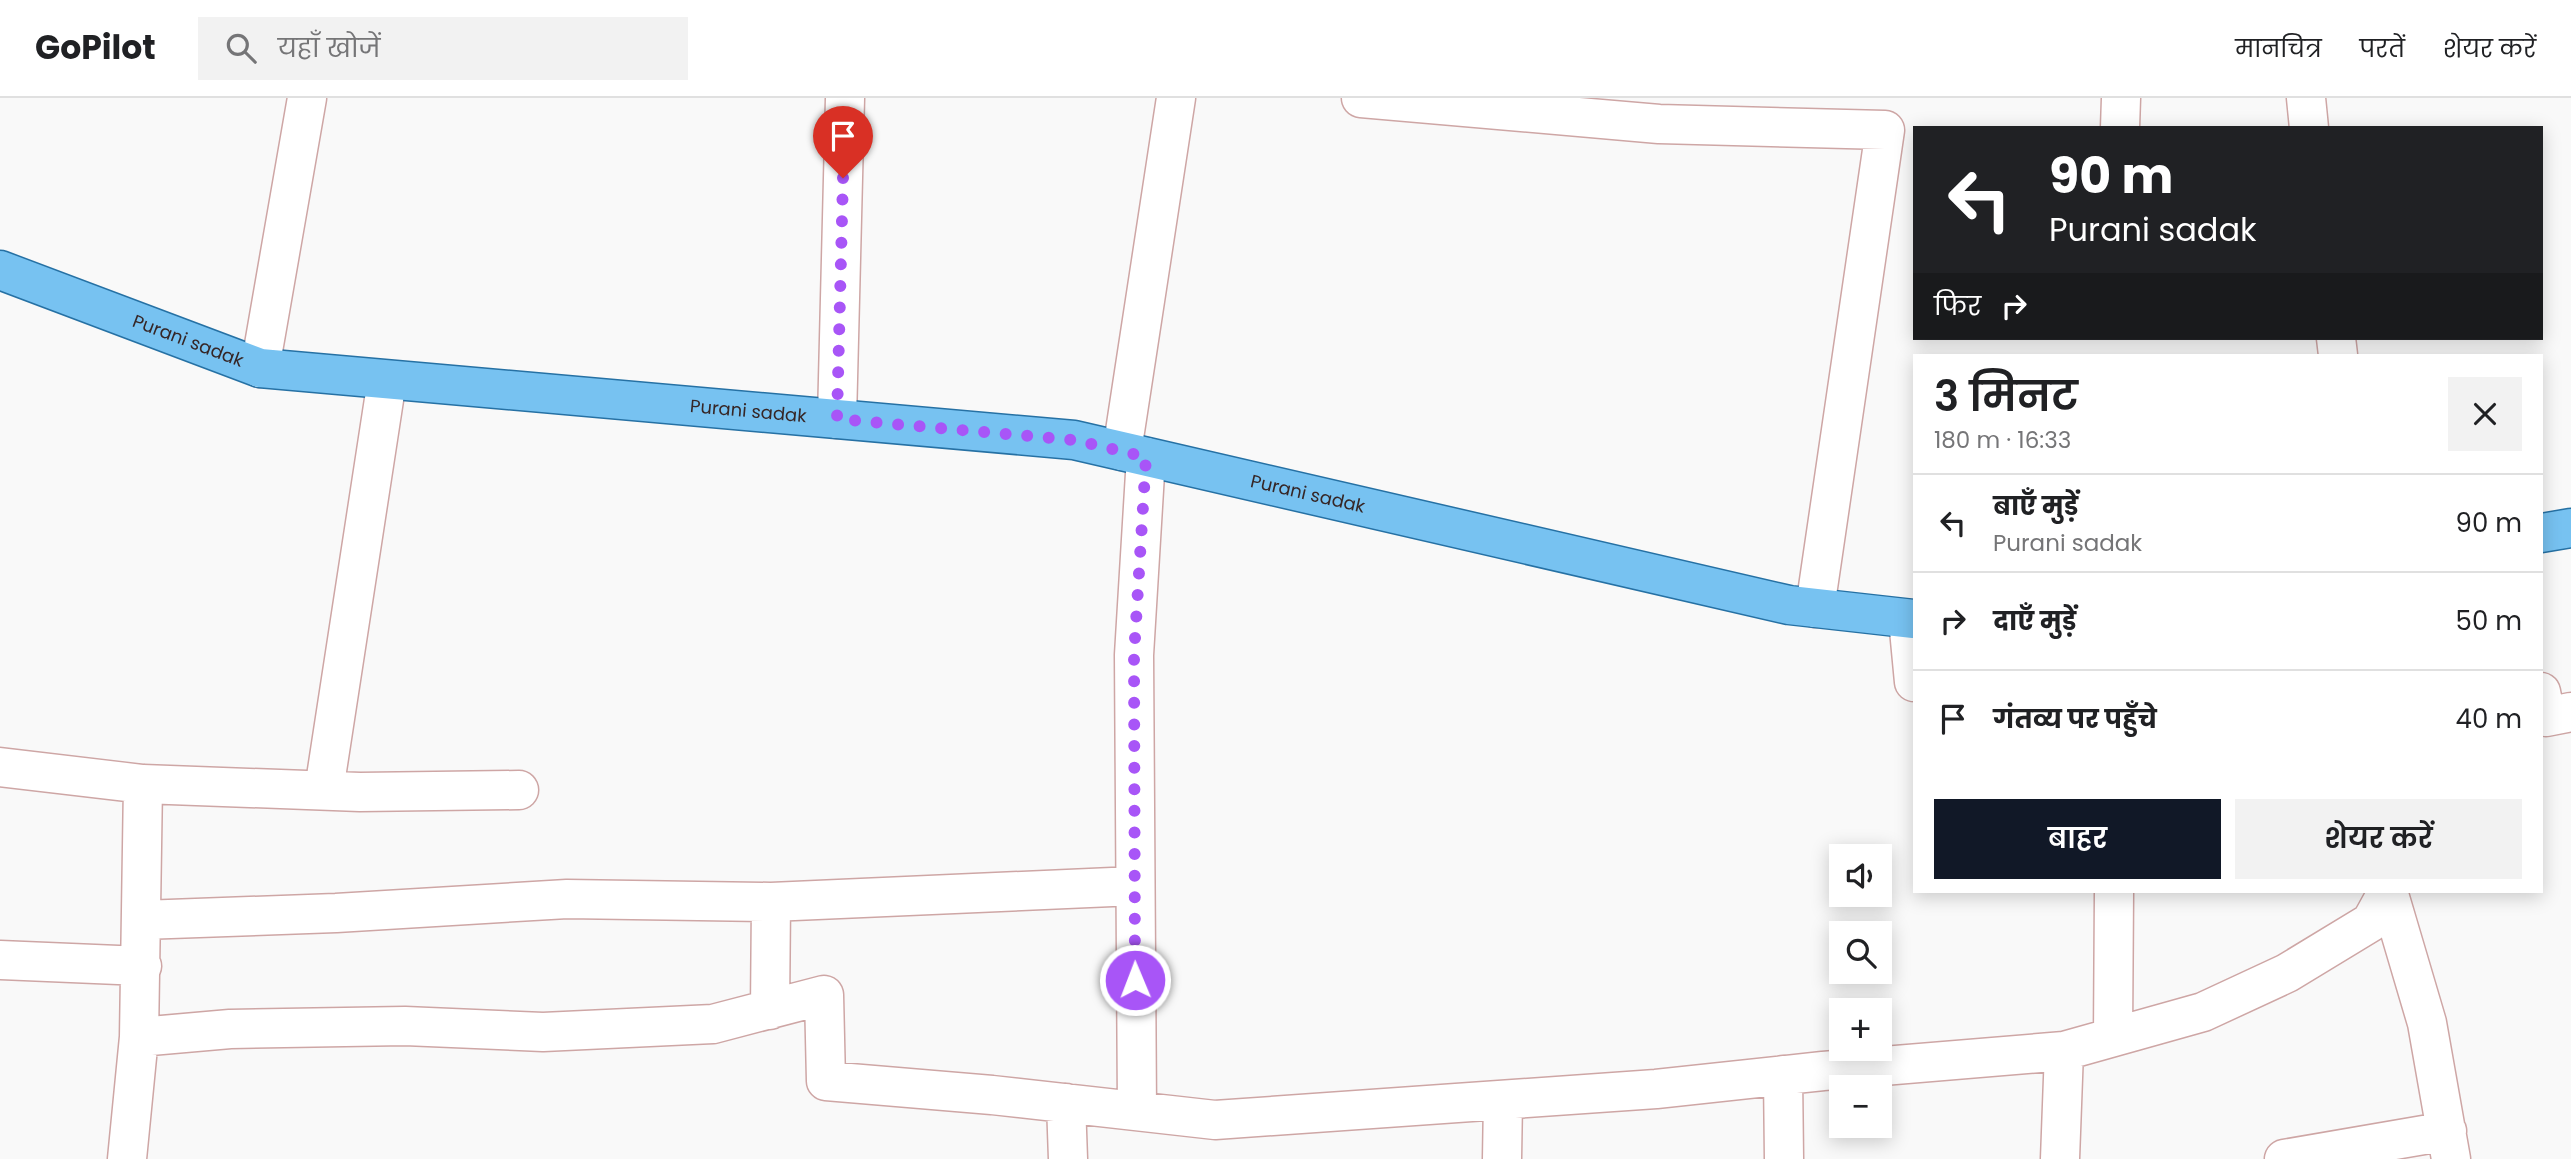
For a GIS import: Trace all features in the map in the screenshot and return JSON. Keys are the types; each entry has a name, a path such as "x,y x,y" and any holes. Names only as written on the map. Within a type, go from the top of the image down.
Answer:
{"main road":[{"name":"Purani sadak","path":"0,270 260,368 1074,440 1789,605 1911,619"},
{"path":"2543,533 2571,527"}],"street":[{"path":"260,368 307,98"},
{"path":"837,419 845,98"},
{"path":"1138,1111 1134,454 1176,98"},
{"path":"1361,98 1659,124 1900,131 1815,608"},
{"path":"2120,126 2121,98"},
{"path":"2306,98 2309,126"},
{"path":"324,790 387,380"},
{"path":"1911,619 1913,661"},
{"path":"2543,702 2546,717 2571,712"},
{"path":"0,767 143,784 324,790 519,790"},
{"path":"127,1159 139,1037 143,784"},
{"path":"142,920 336,913 567,899 771,902 1135,886"},
{"path":"2113,1037 2114,893"},
{"path":"139,1037 230,1029 405,1026 543,1032 713,1024 824,995 826,1081 1215,1120 1656,1089 1783,1075 2064,1051 2203,1012 2287,973 2371,922 2387,893"},
{"path":"2284,1159 2449,1145 2427,1023 2389,893"},
{"path":"770,1010 771,902"},
{"path":"0,960 142,966"},
{"path":"2060,1159 2064,1051"},
{"path":"1783,1075 1784,1159"},
{"path":"1502,1159 1503,1100"},
{"path":"1066,1103 1068,1159"}],"route":[{"path":"843,178 837,419 1074,440 1146,457 1134,655 1135,980"}]}
